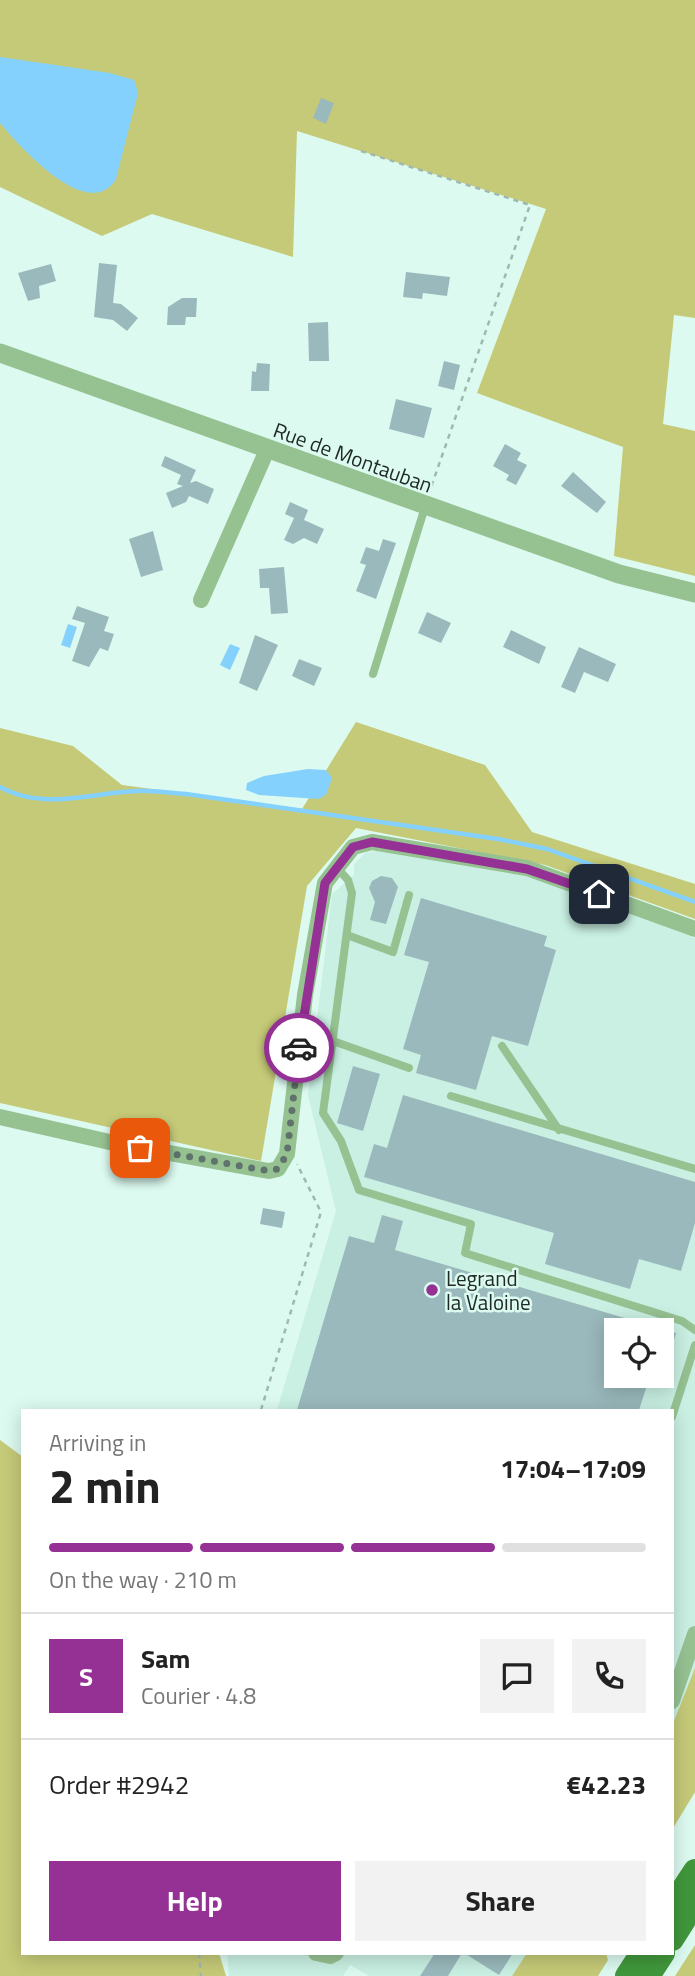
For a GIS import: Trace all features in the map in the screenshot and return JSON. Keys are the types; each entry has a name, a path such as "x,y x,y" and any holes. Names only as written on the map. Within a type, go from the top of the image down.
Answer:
{"main road":[{"path":"674,1903 695,1871"},
{"path":"674,1936 695,1903"},
{"path":"627,1976 641,1955"},
{"path":"648,1976 662,1955"}],"street":[{"name":"Rue de Montauban","path":"0,353 425,507 619,574 695,593"},
{"path":"201,600 267,450"},
{"path":"0,1117 114,1143 269,1171 278,1169 287,1154 310,970 325,883 353,847 372,842 527,869 695,929"},
{"path":"674,1695 695,1634"}],"lane":[{"path":"373,674 425,507"},
{"path":"337,868 348,880 352,893 323,1113 341,1141 359,1190 471,1224 465,1253 682,1321 695,1330"},
{"path":"347,935 393,951 409,895"},
{"path":"333,1041 409,1068"},
{"path":"502,1046 559,1130"},
{"path":"451,1097 695,1169"},
{"path":"674,1411 695,1345"}],"path":[{"path":"360,151 530,205 425,507"},
{"path":"261,1409 321,1212 299,1166 287,1154"},
{"path":"199,1955 201,1976"}],"shaded area":[{"path":"381,850 525,874 695,938 695,1668 674,1721 674,1409 277,1409 336,1211 308,1095 332,894 354,875 354,864 365,853"},
{"path":"227,1955 526,1955 512,1976 369,1976 350,1965 343,1976 229,1976"}],"green space":[{"path":"0,0 695,0 695,318 674,315 663,424 695,431 695,576 614,556 623,447 477,393 546,209 297,131 293,257 152,214 102,236 0,187"},
{"path":"356,722 485,765 532,832 695,884 695,919 545,865 356,828 307,886 261,1161 0,1103 0,728 73,746 122,785 302,809"},
{"path":"0,1440 21,1456 21,1955 220,1955 226,1976 0,1976"},
{"path":"695,1668 695,1792 674,1827 674,1721"},
{"path":"695,1945 695,1976 675,1976"},
{"path":"526,1955 607,1955 608,1960 598,1976 512,1976"}],"water":[{"path":"0,57 110,73 134,80 138,93 116,179 104,190 89,193 55,177 0,123"},
{"path":"68,624 77,627 70,648 61,645"},
{"path":"230,644 240,648 230,670 220,665"},
{"path":"308,769 326,770 332,778 326,795 318,799 259,795 246,790 247,783 264,776"}],"building":[{"path":"321,98 334,103 326,124 313,118"},
{"path":"99,263 117,265 113,303 121,304 138,318 127,331 113,320 94,317"},
{"path":"51,264 56,281 39,286 40,298 28,301 18,273"},
{"path":"406,272 450,277 447,296 423,293 422,299 403,297"},
{"path":"182,298 197,298 196,317 186,317 185,325 167,325 168,307"},
{"path":"328,322 329,361 309,361 308,323"},
{"path":"444,361 460,365 454,390 438,386"},
{"path":"257,363 270,364 269,391 251,391 252,371 256,372"},
{"path":"396,399 432,408 424,438 389,429"},
{"path":"505,444 521,453 517,460 527,465 516,485 506,480 509,475 493,466"},
{"path":"165,456 196,470 190,483 196,481 214,489 208,504 189,496 186,502 172,508 166,493 183,486 177,484 181,475 161,466"},
{"path":"573,472 606,502 597,513 561,486"},
{"path":"290,502 308,510 304,520 324,529 317,544 304,538 293,544 284,540 294,518 285,514"},
{"path":"153,531 163,570 141,577 129,539"},
{"path":"383,539 396,543 376,599 356,591 366,565 360,563 366,547 379,551"},
{"path":"284,567 288,613 271,614 269,588 260,588 259,569"},
{"path":"77,606 109,617 104,631 114,634 108,651 100,648 89,667 72,661 85,623 72,619"},
{"path":"427,612 451,623 441,643 418,633"},
{"path":"511,630 546,647 539,664 503,647"},
{"path":"255,635 278,645 257,691 239,683"},
{"path":"579,647 616,664 608,682 584,672 575,693 561,687"},
{"path":"299,659 322,668 314,686 292,676"},
{"path":"381,876 392,878 398,887 386,924 370,920 375,902 369,888 372,881"},
{"path":"421,898 547,936 544,946 556,950 528,1046 492,1036 476,1090 416,1073 421,1055 403,1049 429,962 404,955"},
{"path":"353,1066 380,1074 363,1131 337,1123"},
{"path":"403,1095 695,1182 695,1223 681,1271 639,1259 630,1289 545,1264 554,1233 364,1177 374,1144 387,1148"},
{"path":"263,1208 285,1212 282,1228 260,1224"},
{"name":"Legrand la Valoine","path":"382,1215 403,1221 395,1250 625,1318 604,1318 604,1388 646,1388 639,1409 297,1409 349,1236 374,1243"},
{"path":"434,1955 461,1955 448,1976 420,1976"},
{"path":"467,1955 512,1955 499,1975"}],"waterway":[{"path":"0,787 16,794 50,799 136,791 186,794 498,839 547,849 695,902"}],"way so far":[{"path":"140,1148 269,1171 278,1169 287,1154 299,1048"}],"place":[{"name":"Legrand la Valoine","path":"432,1290"}],"route":[{"path":"299,1048 325,883 353,847 372,842 527,869 599,894"}]}
